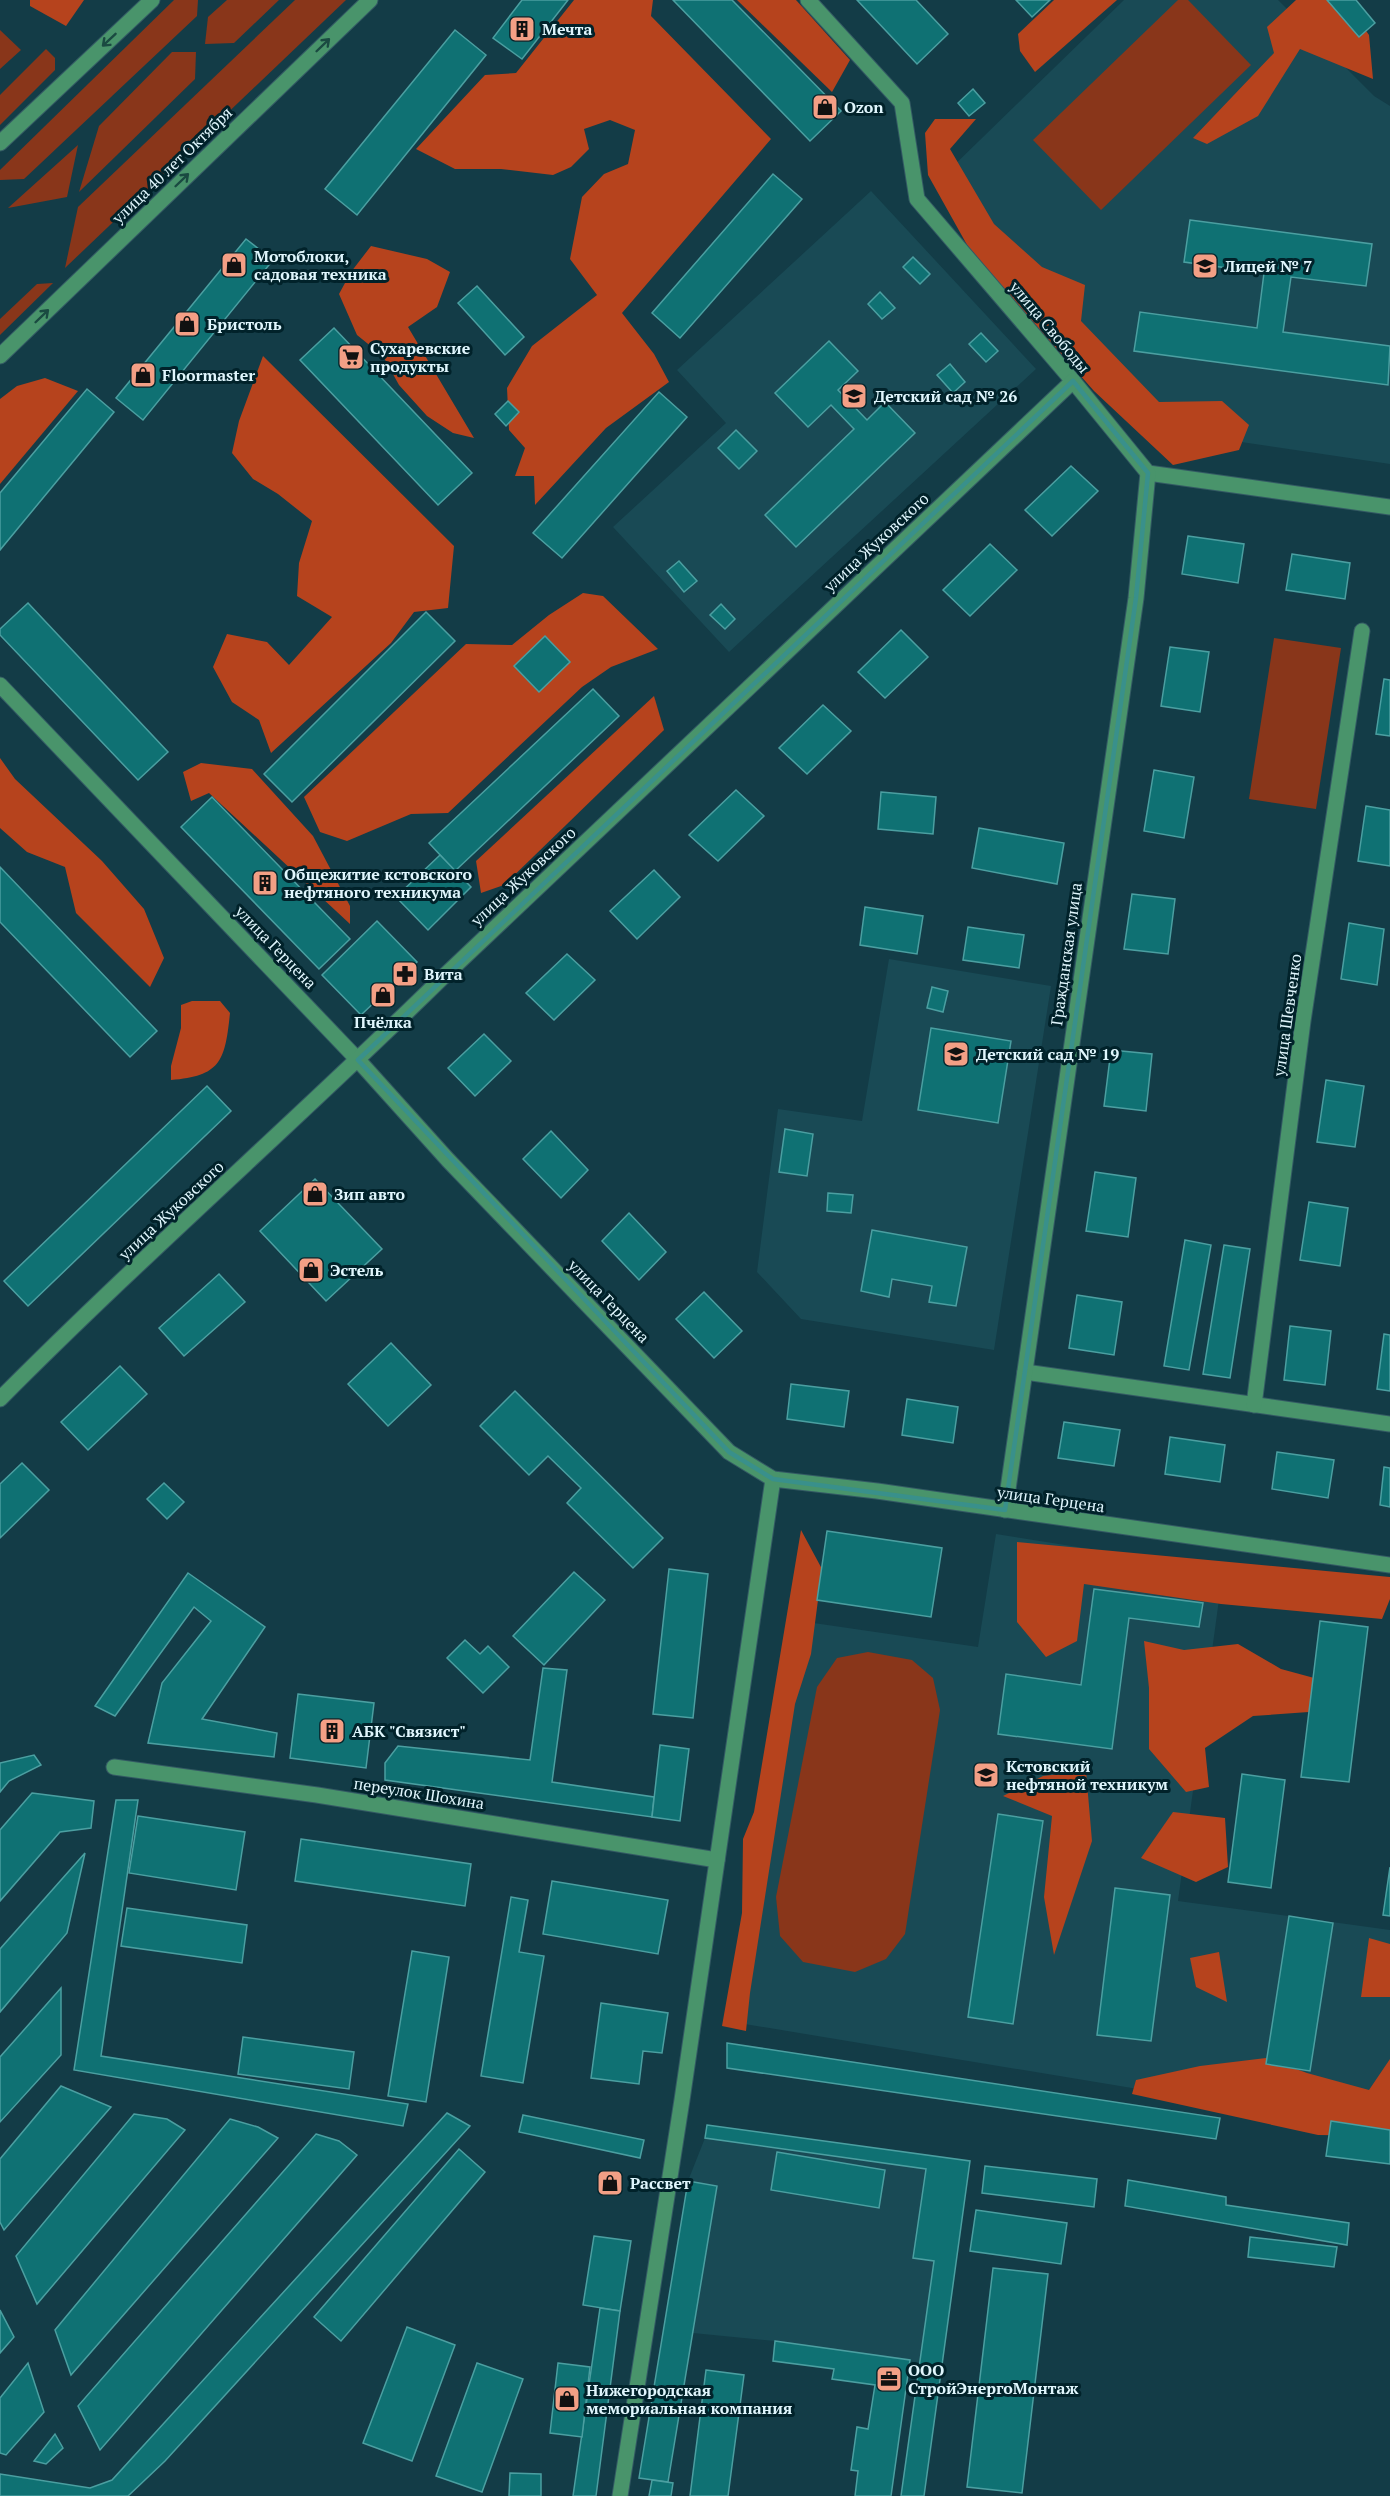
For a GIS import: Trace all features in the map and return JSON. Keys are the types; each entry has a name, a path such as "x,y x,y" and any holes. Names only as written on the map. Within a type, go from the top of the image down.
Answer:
{"street":[{"path":"0,143 152,0"},
{"name":"улица 40 лет Октября","path":"0,356 370,0"},
{"name":"улица Свободы","path":"808,0 902,103 917,199 1073,381 1148,473"},
{"name":"улица Жуковского","path":"0,1399 54,1344 358,1060 1073,381"},
{"path":"1148,473 1390,507"},
{"name":"Гражданская улица","path":"1005,1510 1136,598 1148,473"},
{"name":"улица Шевченко","path":"1254,1405 1303,1021 1362,631"},
{"name":"улица Герцена","path":"0,685 358,1060 448,1160 729,1452 773,1479 1390,1565"},
{"path":"1025,1372 1390,1424"},
{"path":"620,2496 773,1479"},
{"name":"переулок Шохина","path":"114,1767 362,1802 717,1860"}],"highlighted area":[{"path":"1073,381 1148,473 1136,598 1005,1510 773,1479 729,1452 358,1060"}],"shaded area":[{"path":"30,0 84,0 66,26 30,6"},
{"path":"174,0 198,0 197,16 24,179 0,180 0,170"},
{"path":"227,0 279,0 234,43 205,44 208,17"},
{"path":"295,0 346,0 65,268 78,207"},
{"path":"574,0 653,0 651,16 771,139 622,313 654,354 669,382 606,428 535,505 534,476 515,476 525,448 509,430 507,388 532,346 597,295 570,259 582,197 604,174 628,164 635,130 610,120 584,129 589,149 571,167 553,175 501,169 455,169 416,149 485,75 516,73"},
{"path":"737,0 796,0 850,60 832,92"},
{"path":"1054,0 1117,0 1035,72 1020,51 1018,34"},
{"name":"Лицей № 7","path":"1124,0 1278,0 1374,96 1390,106 1390,464 1166,431 942,177"},
{"path":"1178,0 1188,0 1251,65 1101,210 1033,140"},
{"path":"1296,0 1344,0 1369,35 1373,79 1300,49 1258,116 1207,144 1193,138 1274,53 1267,27"},
{"path":"0,30 21,50 0,69"},
{"path":"46,49 55,58 55,70 0,125 0,95"},
{"path":"172,52 196,52 195,79 79,192 99,126"},
{"path":"935,119 976,119 950,149 994,224 1042,267 1085,285 1081,321 1159,402 1222,401 1249,425 1239,450 1173,465 1094,391 971,252 928,175 925,133"},
{"path":"78,145 67,197 8,208"},
{"name":"Детский сад № 26","path":"871,191 1036,369 729,652 613,527 726,423 677,370"},
{"path":"371,246 427,259 450,272 437,307 408,327 474,438 453,433 427,416 399,385 383,356 357,335 339,294 351,272"},
{"path":"53,283 0,335 0,319 37,284"},
{"path":"263,356 454,546 448,608 414,612 391,643 271,753 259,720 232,702 213,667 227,634 267,642 289,665 332,617 297,596 299,563 312,521 278,494 253,479 232,453 239,421"},
{"path":"45,378 78,391 0,484 0,399 17,386"},
{"path":"583,593 603,596 658,649 611,667 582,687 448,813 411,814 347,841 320,832 304,797 466,644 512,645 549,615"},
{"path":"1274,638 1341,648 1316,809 1249,799"},
{"path":"654,696 664,730 504,885 481,893 476,861"},
{"path":"0,758 15,779 102,861 144,909 164,958 150,987 76,913 65,867 27,852 0,828"},
{"path":"201,763 252,769 313,836 350,906 350,924 209,793 191,801 183,772"},
{"path":"889,959 1051,986 994,1350 801,1319 757,1272 778,1109 862,1121"},
{"path":"192,1001 220,1001 230,1013 226,1043 217,1063 210,1070 201,1075 171,1080 171,1066 181,1028 181,1005"},
{"path":"801,1530 822,1569 811,1654 795,1704 746,2031 722,2026 742,1913 743,1839 754,1812"},
{"name":"Кстовский нефтяной техникум","path":"996,1534 1223,1570 1178,1901 1390,1930 1390,2128 1331,2121 739,2023 800,1621 978,1647"},
{"path":"1017,1542 1390,1577 1390,1599 1382,1619 1221,1604 1084,1584 1077,1641 1046,1657 1017,1622"},
{"path":"1144,1641 1184,1650 1238,1644 1281,1669 1351,1688 1351,1709 1253,1716 1205,1748 1209,1787 1186,1792 1149,1749 1149,1688"},
{"path":"868,1652 912,1660 933,1678 940,1710 905,1934 886,1959 855,1972 803,1962 780,1936 776,1897 817,1687 837,1658"},
{"path":"1086,1771 1092,1841 1054,1955 1044,1897 1052,1816 1003,1796 1043,1776"},
{"path":"1173,1812 1225,1818 1228,1867 1196,1882 1141,1858"},
{"path":"1369,1938 1390,1944 1390,1997 1361,1997"},
{"path":"1219,1952 1227,2002 1196,1987 1190,1958"},
{"path":"1266,2058 1307,2073 1369,2090 1390,2059 1390,2136 1318,2135 1132,2094 1136,2080 1200,2066"},
{"path":"705,2138 926,2169 913,2258 934,2261 920,2363 775,2341 693,2333 717,2186 688,2181"}],"building":[{"name":"Мечта","path":"522,0 568,0 522,59 493,38"},
{"path":"673,0 732,0 841,111 810,141"},
{"path":"857,0 916,0 948,34 917,64"},
{"path":"1016,0 1050,0 1032,17"},
{"path":"1327,0 1356,0 1375,23 1359,37"},
{"path":"455,30 486,55 357,215 325,189"},
{"path":"973,89 985,103 969,116 958,103"},
{"path":"773,174 802,199 680,338 652,313"},
{"path":"1190,220 1372,244 1366,286 1291,277 1283,332 1390,346 1388,385 1134,351 1140,312 1257,328 1264,273 1184,262"},
{"path":"246,239 273,260 143,420 116,398"},
{"path":"913,257 930,274 920,284 903,267"},
{"path":"477,286 524,337 505,355 458,303"},
{"path":"880,292 895,308 882,319 868,304"},
{"path":"334,328 472,473 438,505 300,360"},
{"path":"981,333 998,351 986,362 969,344"},
{"path":"829,341 858,371 838,390 867,420 885,402 915,433 796,547 765,515 854,429 831,405 808,427 775,393"},
{"path":"950,364 965,382 953,393 937,375"},
{"path":"87,389 114,412 0,550 0,493"},
{"path":"659,392 687,417 562,558 533,533"},
{"path":"508,401 519,412 506,426 495,414"},
{"path":"736,430 757,451 739,469 718,448"},
{"path":"1071,466 1098,491 1052,536 1025,510"},
{"path":"1188,536 1244,544 1238,583 1182,574"},
{"path":"990,544 1017,570 970,616 943,590"},
{"path":"1292,554 1350,563 1345,599 1286,590"},
{"path":"679,561 697,581 684,592 667,571"},
{"path":"28,603 168,752 138,780 0,635 0,629"},
{"path":"721,604 735,619 725,629 710,615"},
{"path":"426,612 455,641 292,802 264,774"},
{"path":"901,630 928,657 885,698 858,672"},
{"path":"545,636 570,662 539,692 514,666"},
{"path":"1170,647 1209,652 1200,712 1161,706"},
{"path":"1384,679 1390,680 1390,736 1376,734"},
{"path":"593,689 619,716 455,871 429,843"},
{"path":"823,705 851,731 807,774 779,748"},
{"path":"1154,770 1194,777 1184,838 1144,831"},
{"path":"736,790 764,816 718,861 689,835"},
{"path":"881,792 936,797 933,834 878,829"},
{"name":"Общежитие кстовского нефтяного техникума","path":"212,797 350,939 319,969 181,827"},
{"path":"1366,806 1390,810 1390,866 1358,861"},
{"path":"979,828 1064,843 1057,884 972,868"},
{"path":"440,855 471,887 428,930 396,897"},
{"path":"0,867 157,1031 130,1057 0,922"},
{"path":"654,870 680,897 637,939 610,911"},
{"path":"1132,894 1175,899 1168,954 1124,949"},
{"path":"865,907 923,916 917,954 860,945"},
{"path":"377,921 417,962 361,1015 322,975"},
{"path":"1349,923 1384,929 1377,985 1341,979"},
{"path":"968,927 1024,935 1019,968 963,960"},
{"path":"567,954 595,980 554,1020 526,993"},
{"path":"932,987 948,991 943,1012 927,1008"},
{"path":"931,1028 1011,1041 998,1123 918,1110"},
{"path":"484,1034 511,1061 475,1096 448,1068"},
{"path":"1111,1050 1152,1054 1146,1111 1104,1106"},
{"path":"1326,1080 1364,1086 1355,1147 1317,1142"},
{"path":"207,1086 231,1111 28,1306 4,1281"},
{"path":"785,1129 813,1134 807,1176 779,1172"},
{"path":"551,1131 588,1170 561,1198 523,1159"},
{"path":"1095,1172 1136,1178 1128,1237 1086,1231"},
{"path":"315,1179 382,1249 326,1301 260,1231"},
{"path":"828,1193 853,1195 851,1213 827,1211"},
{"path":"1309,1202 1348,1208 1340,1266 1300,1260"},
{"path":"629,1213 666,1252 639,1280 602,1241"},
{"path":"872,1230 967,1247 956,1306 929,1302 932,1286 892,1279 889,1297 861,1291"},
{"path":"1185,1240 1211,1245 1189,1370 1164,1366"},
{"path":"1224,1245 1250,1249 1230,1378 1203,1374"},
{"path":"219,1274 245,1302 184,1356 159,1328"},
{"path":"704,1292 742,1331 714,1358 676,1319"},
{"path":"1077,1295 1122,1302 1114,1355 1069,1348"},
{"path":"1290,1326 1331,1331 1325,1385 1284,1380"},
{"path":"1384,1334 1390,1335 1390,1391 1377,1389"},
{"path":"391,1343 431,1385 388,1426 348,1384"},
{"path":"120,1366 147,1394 88,1450 61,1422"},
{"path":"791,1384 849,1391 844,1427 787,1419"},
{"path":"515,1391 663,1538 633,1568 567,1503 581,1488 548,1456 529,1475 480,1426"},
{"path":"907,1399 958,1407 953,1443 902,1435"},
{"path":"1064,1422 1120,1430 1114,1466 1058,1458"},
{"path":"1170,1437 1225,1445 1220,1482 1165,1474"},
{"path":"1277,1452 1334,1460 1328,1498 1272,1489"},
{"path":"22,1463 49,1490 0,1538 0,1484"},
{"path":"1384,1467 1390,1468 1390,1507 1380,1505"},
{"path":"164,1483 184,1502 167,1519 147,1499"},
{"path":"827,1531 942,1548 931,1617 817,1600"},
{"path":"669,1569 708,1574 693,1718 653,1714"},
{"path":"574,1572 605,1600 544,1665 513,1636"},
{"path":"188,1573 265,1627 202,1719 277,1733 274,1757 148,1743 162,1683 211,1621 194,1607 115,1716 95,1706"},
{"path":"1094,1589 1203,1603 1199,1627 1129,1618 1112,1749 998,1734 1006,1674 1081,1685"},
{"path":"1320,1621 1368,1627 1349,1782 1301,1777"},
{"path":"465,1640 480,1654 488,1646 509,1667 483,1693 447,1658"},
{"path":"543,1668 567,1670 552,1782 654,1797 652,1817 385,1780 385,1763 398,1746 530,1760"},
{"name":"АБК \"Связист\"","path":"298,1694 374,1703 366,1768 290,1758"},
{"path":"660,1745 689,1749 680,1821 652,1817"},
{"path":"34,1755 41,1765 9,1781 0,1792 0,1763"},
{"path":"1242,1774 1285,1780 1271,1888 1228,1882"},
{"path":"32,1793 94,1801 91,1828 60,1832 0,1901 0,1830"},
{"path":"116,1800 138,1800 101,2056 408,2104 403,2126 74,2070"},
{"path":"998,1814 1043,1821 1013,2024 968,2017"},
{"path":"138,1816 245,1832 236,1890 129,1873"},
{"path":"301,1839 471,1864 465,1906 295,1881"},
{"path":"85,1853 67,1933 0,2012 0,1949"},
{"path":"1390,1867 1390,1916 1383,1915"},
{"path":"552,1881 668,1900 658,1954 543,1934"},
{"path":"1115,1888 1170,1895 1151,2041 1097,2035"},
{"path":"511,1897 528,1900 519,1952 544,1956 523,2083 481,2076"},
{"path":"127,1908 247,1925 242,1963 121,1946"},
{"path":"1289,1916 1333,1923 1310,2071 1266,2064"},
{"path":"412,1951 449,1957 426,2102 388,2096"},
{"path":"61,1988 61,2055 0,2122 0,2057"},
{"path":"601,2003 668,2013 662,2053 643,2051 639,2084 591,2078"},
{"path":"243,2037 354,2052 349,2089 238,2074"},
{"path":"727,2043 1220,2118 1216,2139 727,2068"},
{"path":"61,2086 111,2107 4,2230 0,2222 0,2159"},
{"path":"447,2113 470,2126 165,2461 128,2496 0,2496 0,2474 90,2488 112,2480"},
{"path":"134,2114 167,2119 185,2130 37,2304 16,2256"},
{"path":"523,2115 644,2140 640,2158 519,2132"},
{"path":"230,2119 258,2127 278,2138 71,2375 55,2330"},
{"path":"1331,2121 1390,2130 1390,2164 1326,2156"},
{"path":"707,2125 970,2161 924,2496 901,2496 934,2261 913,2258 926,2169 705,2138"},
{"path":"316,2134 339,2141 357,2155 100,2450 78,2406"},
{"path":"459,2149 485,2172 341,2341 314,2317"},
{"path":"777,2152 885,2170 879,2208 771,2190"},
{"path":"985,2166 1097,2179 1094,2207 982,2193"},
{"path":"1128,2180 1226,2197 1226,2205 1349,2223 1347,2245 1125,2206"},
{"path":"688,2181 717,2186 668,2482 639,2478"},
{"path":"976,2210 1067,2223 1061,2264 970,2251"},
{"path":"594,2236 631,2241 620,2311 583,2305"},
{"path":"1250,2237 1337,2247 1334,2267 1248,2257"},
{"path":"993,2268 1048,2274 1022,2493 967,2487"},
{"path":"600,2308 620,2311 596,2496 573,2496"},
{"path":"0,2310 14,2337 0,2353"},
{"path":"407,2327 455,2345 412,2461 363,2443"},
{"path":"775,2341 910,2360 891,2496 855,2496 858,2471 851,2470 857,2427 868,2429 875,2385 832,2379 834,2369 773,2361"},
{"path":"28,2363 44,2412 6,2455 0,2453 0,2398"},
{"path":"477,2363 523,2379 482,2492 436,2476"},
{"path":"558,2363 590,2367 582,2437 550,2433"},
{"path":"706,2370 744,2375 728,2496 690,2496"},
{"path":"55,2434 63,2448 46,2464 34,2461"},
{"path":"510,2473 541,2474 541,2496 509,2496"},
{"path":"652,2480 673,2483 671,2496 649,2496"}],"place":[{"name":"Мечта","path":"522,29"},
{"name":"Ozon","path":"825,107"},
{"name":"Мотоблоки, садовая техника","path":"234,265"},
{"name":"Лицей № 7","path":"1205,266"},
{"name":"Бристоль","path":"187,324"},
{"name":"Сухаревские продукты","path":"351,357"},
{"name":"Floormaster","path":"143,375"},
{"name":"Детский сад № 26","path":"854,396"},
{"name":"Общежитие кстовского нефтяного техникума","path":"265,883"},
{"name":"Вита","path":"405,974"},
{"name":"Пчёлка","path":"383,995"},
{"name":"Детский сад № 19","path":"956,1054"},
{"name":"Зип авто","path":"315,1194"},
{"name":"Эстель","path":"311,1270"},
{"name":"АБК \"Связист\"","path":"332,1731"},
{"name":"Кстовский нефтяной техникум","path":"986,1775"},
{"name":"Рассвет","path":"610,2183"},
{"name":"ООО СтройЭнергоМонтаж","path":"889,2379"},
{"name":"Нижегородская мемориальная компания","path":"567,2399"}]}
